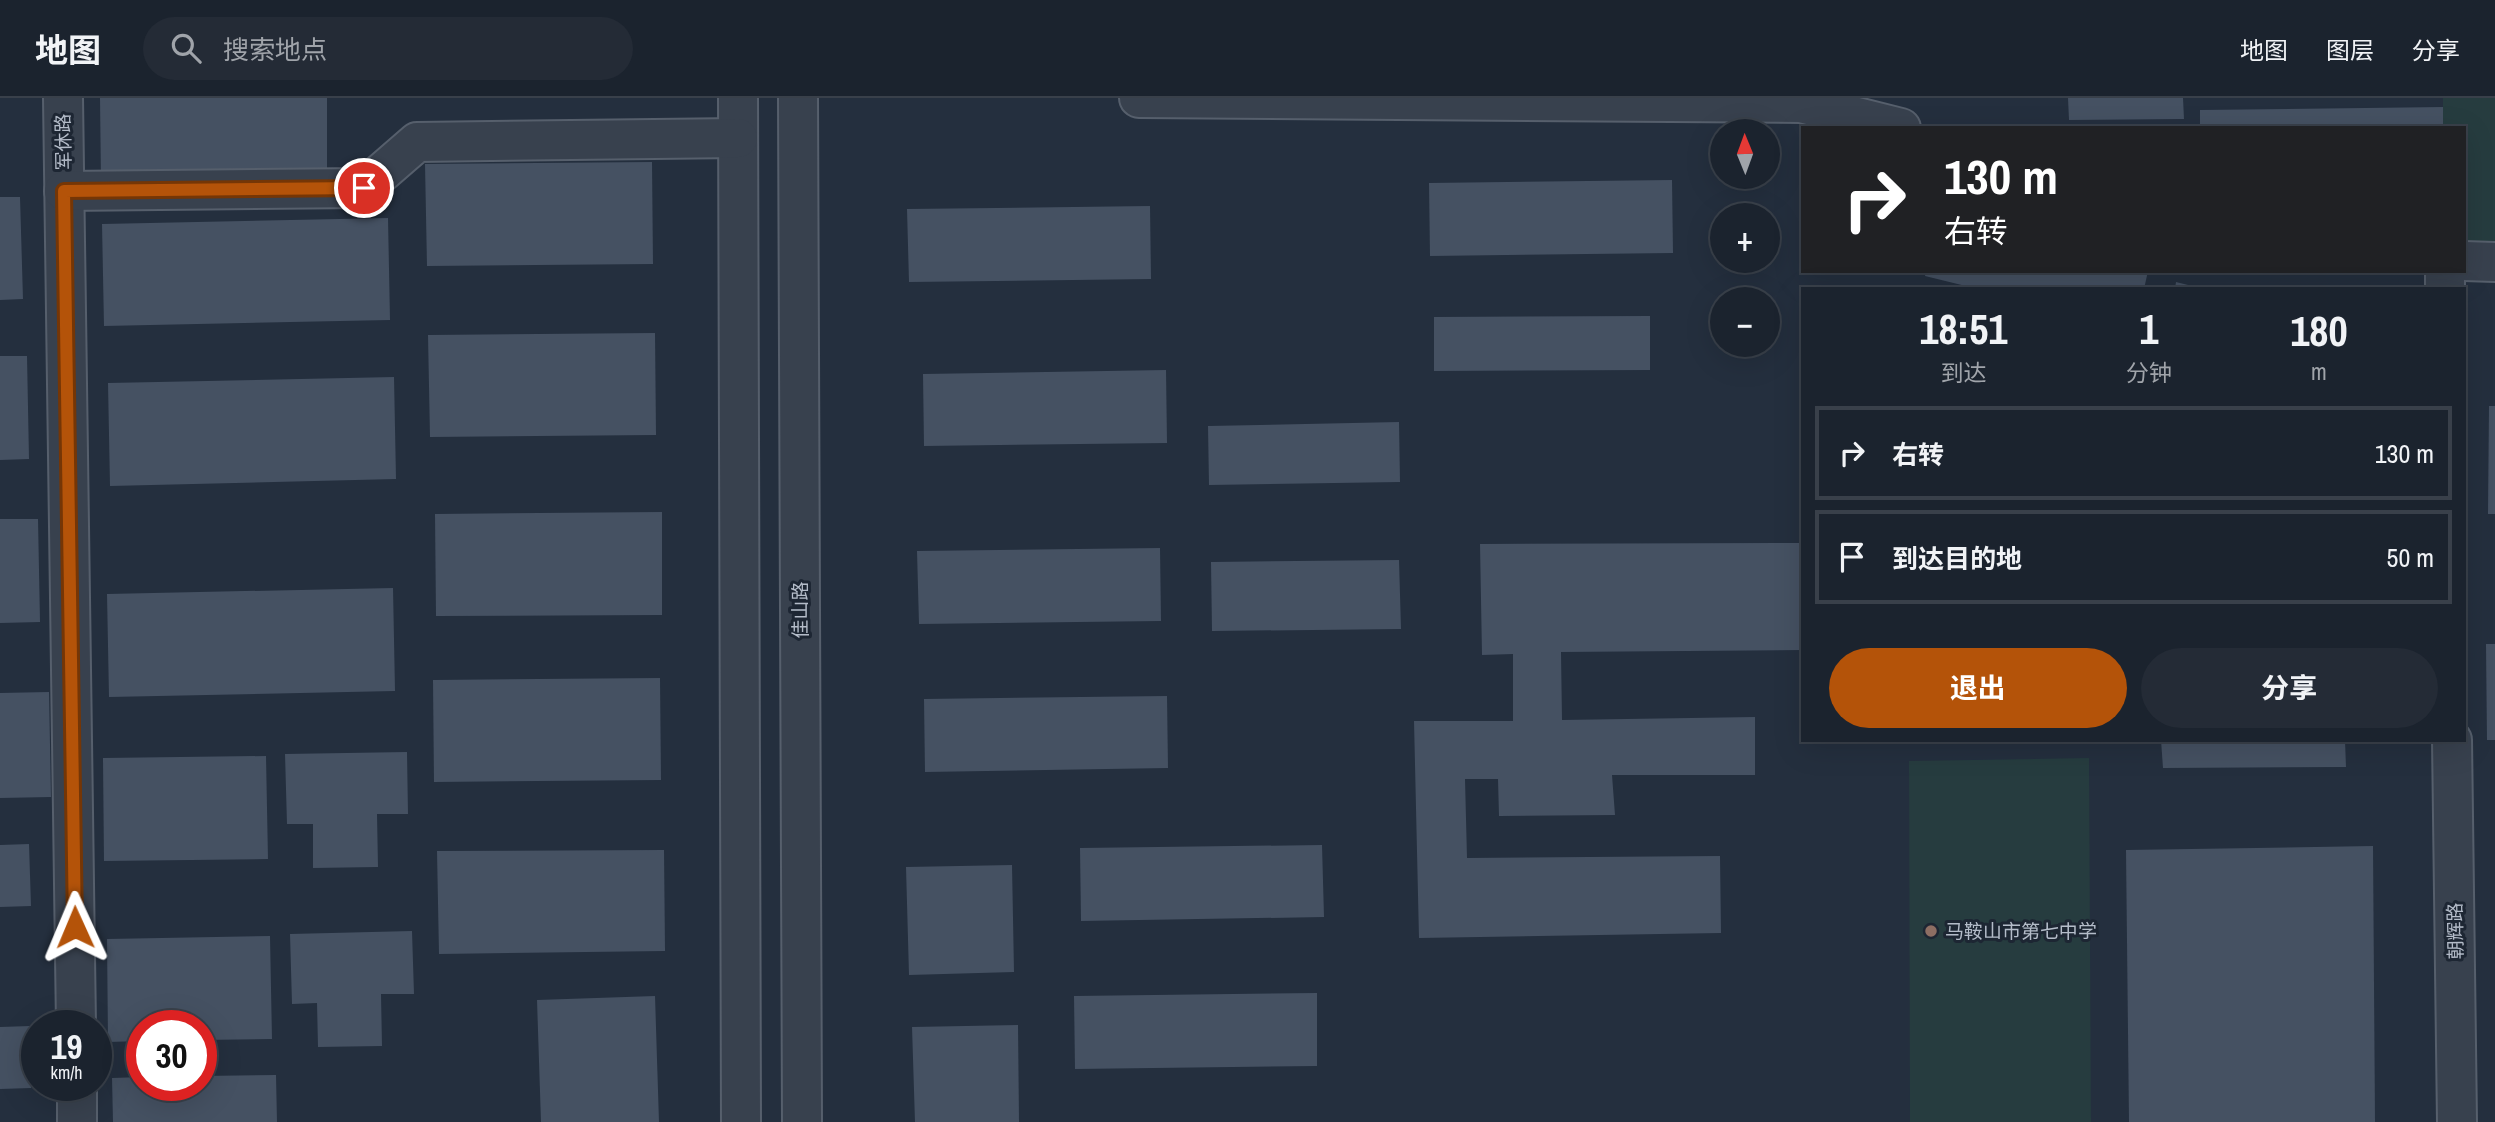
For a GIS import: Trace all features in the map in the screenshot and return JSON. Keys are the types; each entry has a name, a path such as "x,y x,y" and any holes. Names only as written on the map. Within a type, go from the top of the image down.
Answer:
{"street":[{"name":"军休路","path":"63,98 76,1010"},
{"path":"738,98 741,1122"},
{"name":"佳山路","path":"798,98 802,1122"},
{"path":"1139,98 1801,101 1894,126"},
{"path":"64,191 364,188 416,142 738,138"},
{"path":"2466,261 2495,262"},
{"name":"朝辉路","path":"2452,742 2457,1122"},
{"path":"77,1101 77,1122"}],"green space":[{"path":"2443,98 2495,98 2495,262 2466,261 2466,126 2443,126"},
{"path":"2089,758 2091,1122 1910,1122 1909,761"}],"building":[{"path":"100,98 327,98 327,180 101,182"},
{"path":"2068,98 2183,98 2184,119 2069,120"},
{"path":"2443,107 2443,126 2200,126 2200,110"},
{"path":"652,162 653,264 427,266 425,164"},
{"path":"1672,180 1673,253 1430,256 1429,183"},
{"path":"0,197 20,197 23,299 0,300"},
{"path":"1150,206 1151,279 909,282 907,209"},
{"path":"388,218 390,320 104,326 102,224"},
{"path":"1926,273 2148,273 2144,287 1970,287 1925,276"},
{"path":"2176,282 2196,287 2175,287"},
{"path":"1650,316 1650,370 1434,371 1434,317"},
{"path":"655,333 656,435 430,437 428,335"},
{"path":"0,356 27,356 29,459 0,460"},
{"path":"1166,370 1167,443 924,446 923,374"},
{"path":"394,377 396,479 110,486 108,383"},
{"path":"2489,406 2495,406 2495,514 2488,514"},
{"path":"1399,422 1400,482 1209,485 1208,426"},
{"path":"662,512 662,615 436,616 435,514"},
{"path":"0,519 38,519 40,622 0,623"},
{"path":"1801,543 1801,650 1561,652 1562,720 1755,717 1755,775 1612,775 1615,815 1499,816 1498,779 1465,779 1467,858 1720,856 1721,933 1419,938 1414,721 1513,721 1513,654 1482,655 1480,544"},
{"path":"1160,548 1161,621 919,624 917,551"},
{"path":"1399,560 1401,629 1212,631 1211,562"},
{"path":"393,588 395,691 109,697 107,594"},
{"path":"2486,644 2495,644 2495,740 2487,740"},
{"path":"660,678 661,780 434,782 433,680"},
{"path":"49,692 51,797 0,798 0,693"},
{"path":"1167,696 1168,768 925,772 924,699"},
{"path":"2161,742 2345,742 2346,767 2163,768"},
{"path":"407,752 408,814 377,814 378,867 313,868 313,824 287,824 285,754"},
{"path":"266,756 268,859 104,861 103,758"},
{"path":"29,844 31,906 0,907 0,845"},
{"path":"1322,845 1324,917 1081,921 1080,848"},
{"path":"2373,846 2375,1122 2129,1122 2126,850"},
{"path":"664,850 665,951 439,954 437,851"},
{"path":"1012,865 1014,972 909,975 906,867"},
{"path":"412,931 414,994 381,994 382,1046 318,1047 317,1003 292,1004 290,934"},
{"path":"270,936 272,1039 217,1040 217,1010 126,1010 126,1041 112,1042 112,1010 108,1010 107,939"},
{"path":"1317,993 1317,1066 1075,1069 1074,996"},
{"path":"655,996 659,1122 541,1122 537,1000"},
{"path":"1018,1025 1019,1122 915,1122 912,1027"},
{"path":"21,1026 21,1088 0,1089 0,1027"},
{"path":"276,1075 277,1122 113,1122 112,1078 126,1078 126,1101 217,1101 217,1076"}],"place":[{"name":"马鞍山市第七中学","path":"1931,931"}],"route":[{"path":"75,927 64,191 364,188"}]}
